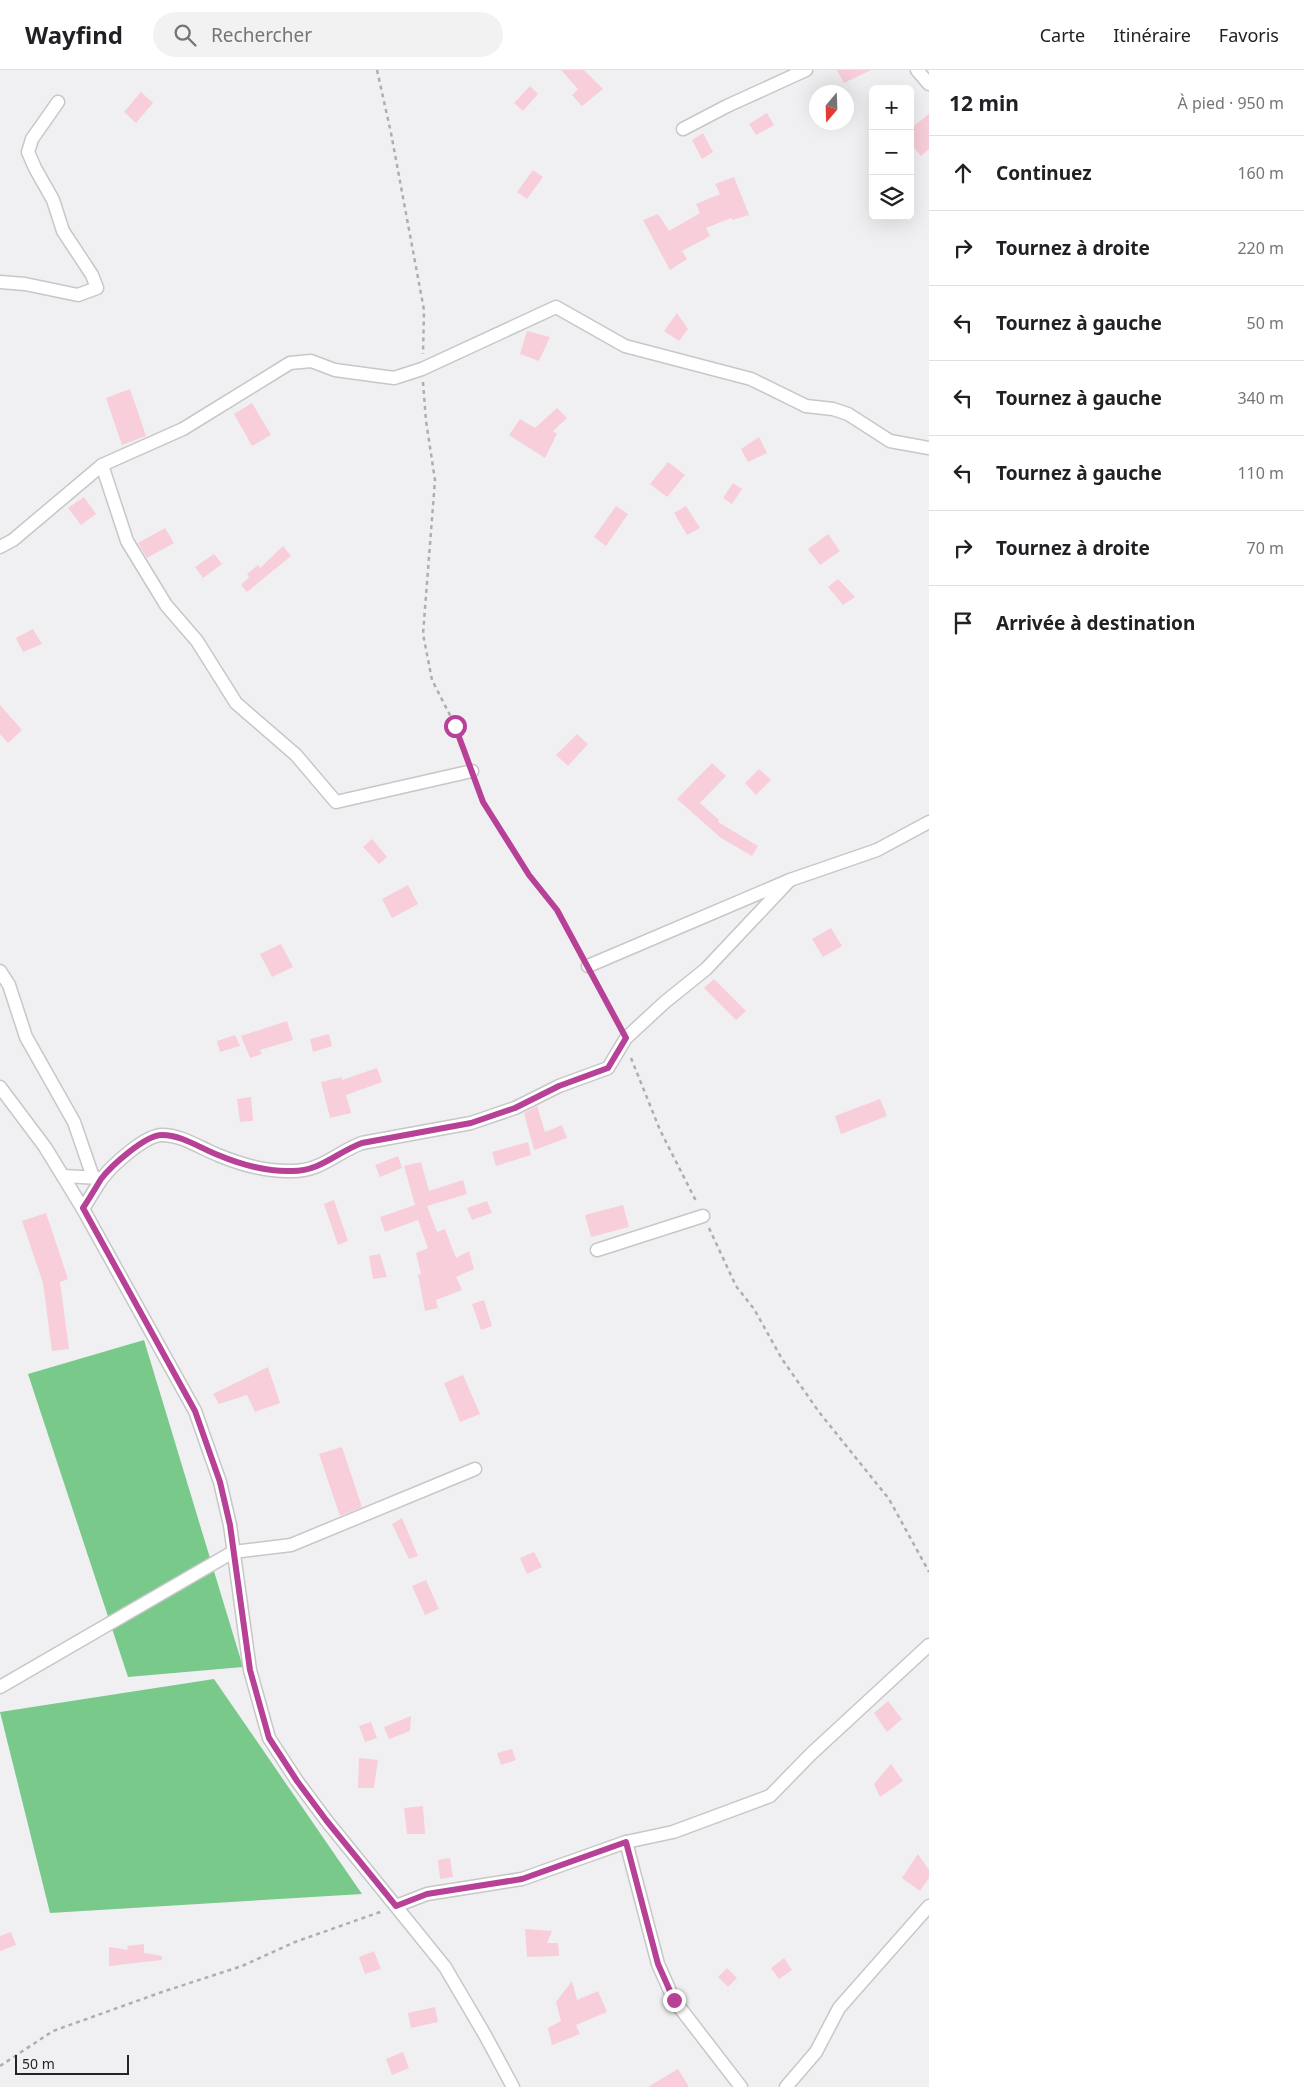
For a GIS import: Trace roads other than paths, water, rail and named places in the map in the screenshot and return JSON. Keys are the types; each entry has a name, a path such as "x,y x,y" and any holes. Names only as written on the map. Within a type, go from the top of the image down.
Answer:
{"street":[{"path":"683,129 727,106 806,70"},
{"path":"916,70 929,84"},
{"path":"0,282 25,284 78,295 97,288 92,275 63,231 53,200 28,152 32,139 58,102"},
{"path":"0,547 13,540 102,465 183,429 290,363 311,362 335,370 394,378 422,369 556,307 625,346 750,379 806,406 833,409 848,414 890,441 912,447 929,448"},
{"path":"102,465 127,541 166,605 197,641 236,702 296,754 336,802 472,771"},
{"path":"588,966 790,880 877,850 929,822"},
{"path":"83,1208 98,1178 136,1146 159,1135 178,1137 219,1156 262,1169 294,1171 330,1161 353,1146 362,1143 471,1123 515,1108 559,1086 608,1068 626,1038 665,1002 706,969 790,880"},
{"path":"0,971 9,985 26,1038 74,1122 98,1178"},
{"path":"0,1087 45,1147 83,1208 195,1411 220,1482 234,1552 250,1670 269,1738 320,1812 445,1967 486,2034 513,2087"},
{"path":"63,1176 98,1178"},
{"path":"597,1250 704,1216"},
{"path":"0,1686 234,1552 291,1544 475,1469"},
{"path":"396,1906 427,1894 522,1879 626,1842 673,1832 770,1796 811,1754 929,1645"},
{"path":"626,1842 658,1964 674,2000 714,2055 741,2087"},
{"path":"786,2087 816,2052 839,2008 929,1906"}]}
